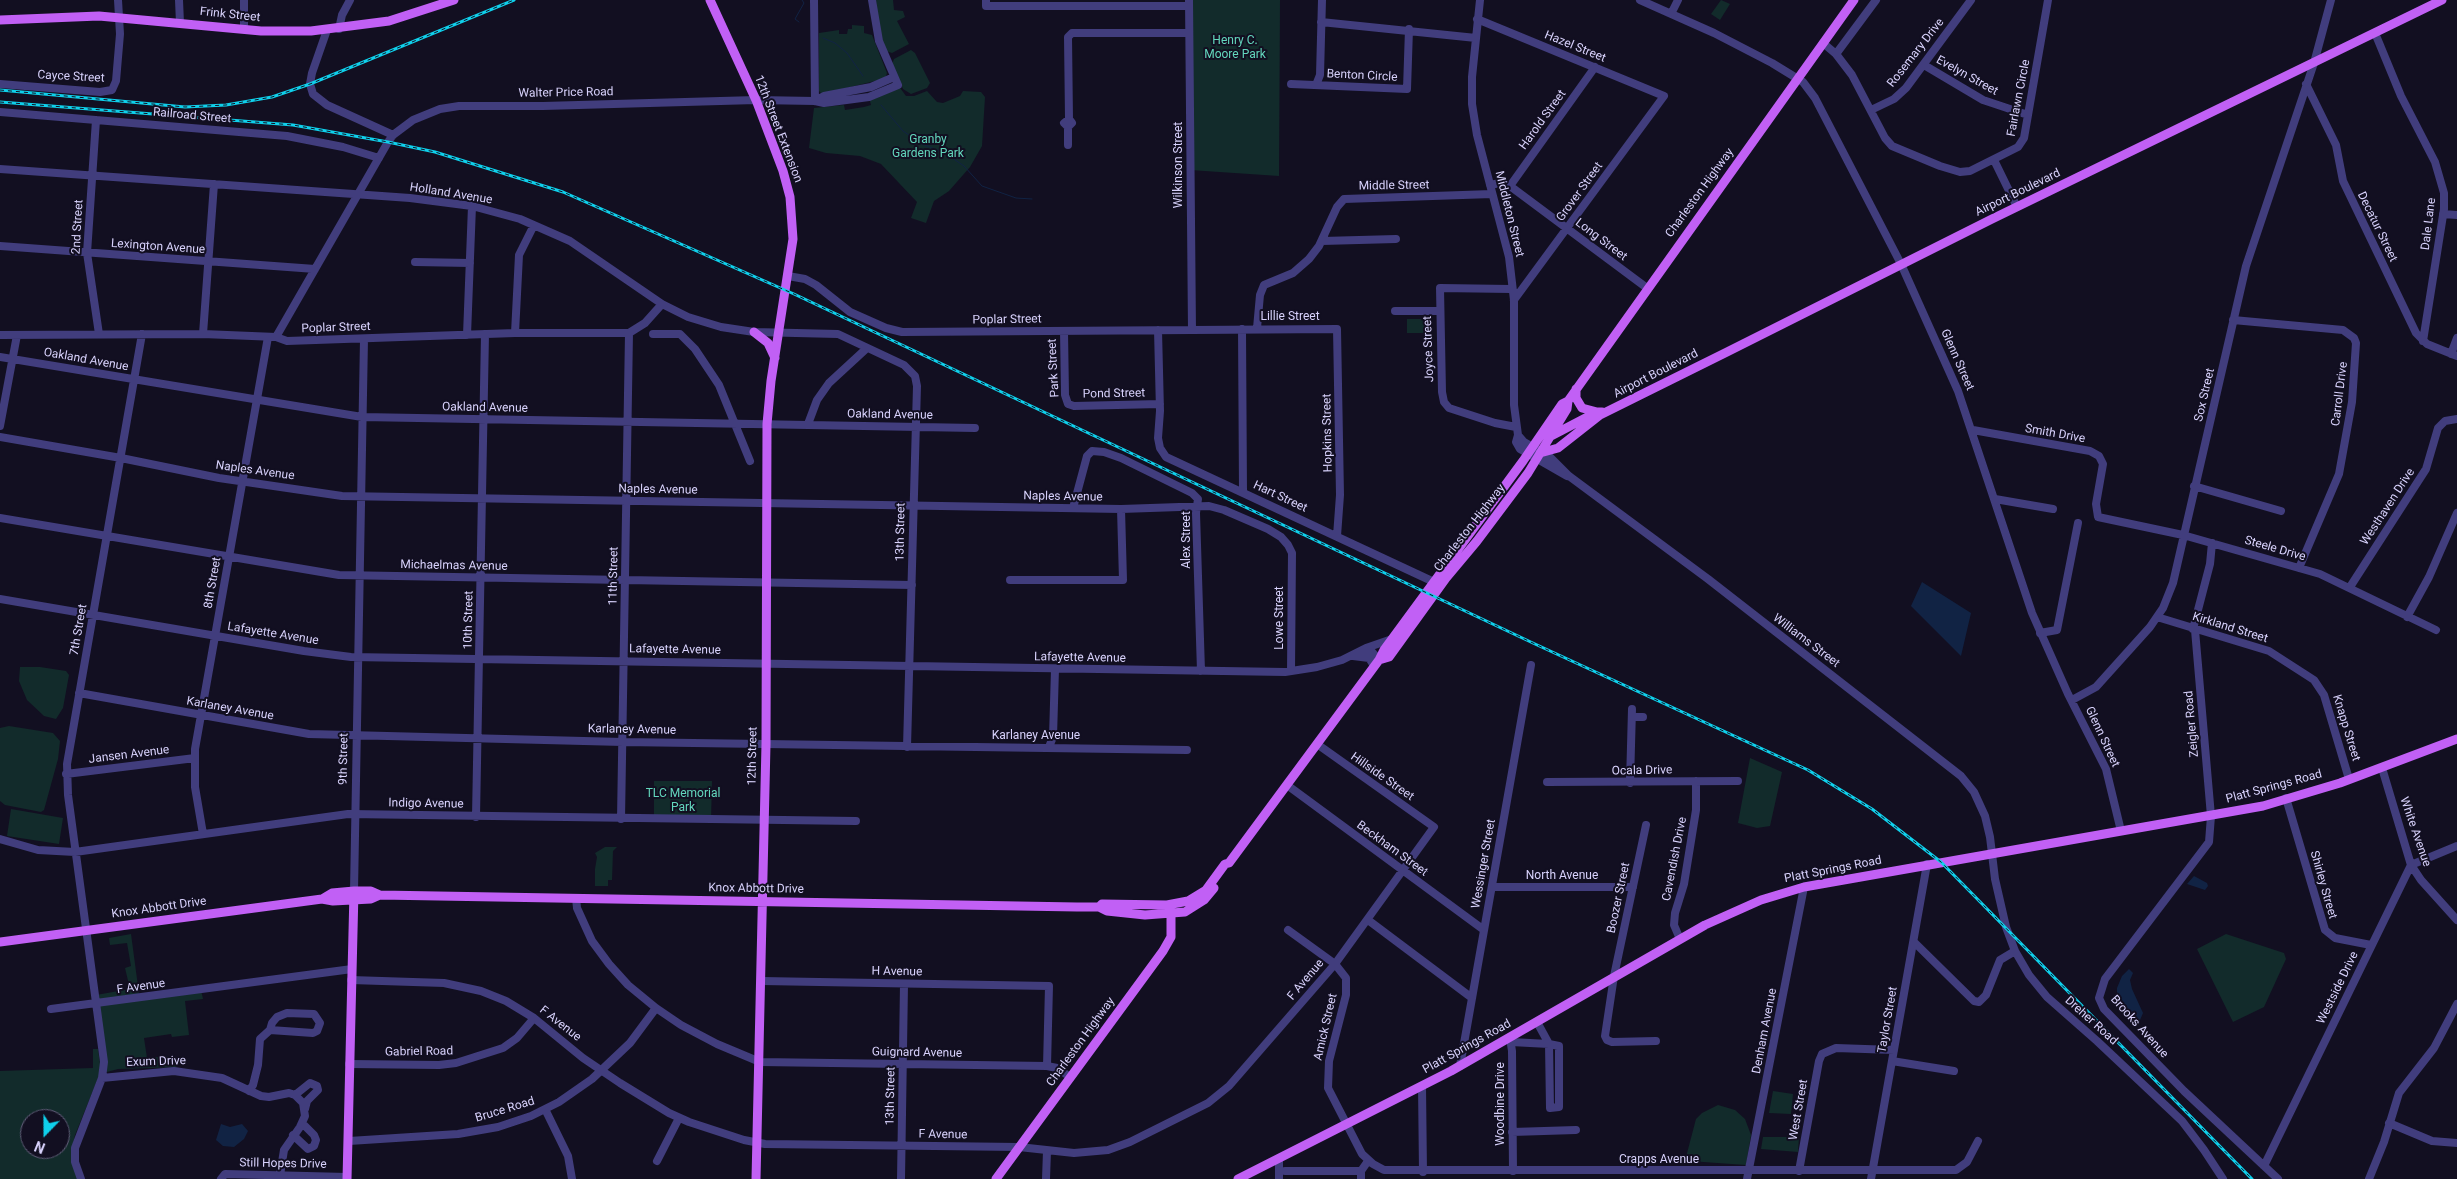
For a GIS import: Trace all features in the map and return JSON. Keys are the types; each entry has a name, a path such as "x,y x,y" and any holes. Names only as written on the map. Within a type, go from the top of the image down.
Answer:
{"main road":[{"name":"Frink Street","path":"0,20 66,16 120,17 291,32 339,29 390,21 454,0"},
{"name":"12th Street Extension","path":"710,0 756,100 783,171 790,198 793,240 778,334"},
{"name":"Charleston Highway","path":"1550,436 1567,409 1568,401 1576,389 1854,0"},
{"name":"Airport Boulevard","path":"1537,455 1558,448 1608,412 1901,264 2442,0"},
{"path":"754,332 768,343 775,358"},
{"name":"12th Street","path":"756,1179 766,744 767,424 778,334"},
{"path":"1576,389 1576,398 1582,408 1597,412"},
{"name":"Charleston Highway","path":"1377,663 1389,657 1446,578 1500,511 1537,455 1562,404 1568,401"},
{"name":"Airport Boulevard","path":"1537,455 1550,436 1597,412 1608,412"},
{"name":"Charleston Highway","path":"1099,906 1107,911 1167,911 1206,890 1225,864 1229,863 1287,785 1434,582 1537,455"},
{"name":"Platt Springs Road","path":"1238,1179 1347,1125 1510,1040 1614,976 1680,939 1742,908 1804,887 2264,806 2382,768 2457,739"},
{"name":"Knox Abbott Drive","path":"0,942 322,898 333,901 353,895 371,899 380,895 762,902 1130,905"},
{"name":"9th Street","path":"347,1178 353,895"},
{"name":"Charleston Highway","path":"1130,905 1167,911"},
{"name":"Charleston Highway","path":"996,1179 1160,956 1170,937 1167,911"}],"street":[{"name":"Cayce Street","path":"0,84 108,92 115,85 118,62 120,17 118,0"},
{"path":"179,0 180,23"},
{"path":"244,0 244,29"},
{"path":"339,29 342,15 350,0"},
{"path":"814,0 814,101 824,96 871,87 894,77 879,41 872,0"},
{"path":"986,0 986,6 1189,3"},
{"name":"Benton Circle","path":"1316,85 1320,75 1322,0"},
{"name":"Middleton Street","path":"1480,0 1477,19 1472,104 1477,135 1508,252 1511,289 1514,300 1513,396 1517,431 1516,442 1520,449 1537,455"},
{"name":"Glenn Street","path":"1640,0 1748,50 1798,79 1815,98 1901,264 1958,391 1973,430 2040,632 2106,769 2121,831"},
{"path":"1671,14 1678,0"},
{"path":"1836,54 1876,0"},
{"name":"Rosemary Drive","path":"1871,110 1898,95 1924,65 1971,0"},
{"name":"Fairlawn Circle","path":"1823,44 1836,54 1852,75 1888,142 1897,149 1921,159 1960,172 1970,171 2022,144 2048,0"},
{"name":"Sox Street","path":"2072,700 2096,687 2157,617 2173,583 2251,245 2314,62 2331,0"},
{"name":"Wilkinson Street","path":"1189,3 1192,330"},
{"name":"Hazel Street","path":"1477,19 1664,96"},
{"path":"1321,22 1409,29 1476,38"},
{"name":"Benton Circle","path":"1291,84 1407,89 1409,29"},
{"path":"327,30 312,73 310,84 313,94 323,103 393,135"},
{"path":"1068,145 1068,37 1072,33 1189,34"},
{"name":"Dale Lane","path":"2375,33 2404,102 2439,172 2444,193 2443,214 2423,342"},
{"name":"Evelyn Street","path":"1924,65 1983,100 2028,115"},
{"name":"Harold Street","path":"1510,186 1595,67"},
{"name":"Walter Price Road","path":"358,194 393,135 413,120 427,114 459,106 543,106 756,100 814,101 824,103 857,100 874,95 898,85 894,77"},
{"name":"Decatur Street","path":"2306,84 2336,145 2343,181 2416,333 2423,342"},
{"name":"Grover Street","path":"1514,300 1664,96"},
{"name":"Railroad Street","path":"0,112 304,138 379,158"},
{"name":"2nd Street","path":"96,120 87,253 99,334"},
{"path":"1994,160 2017,207"},
{"name":"Holland Avenue","path":"0,169 358,194 432,200 472,206 534,225 578,245 662,304 703,322 754,332 838,334 867,348"},
{"path":"1490,185 1500,183 1510,186"},
{"path":"203,334 214,184"},
{"name":"Long Street","path":"1510,186 1647,288"},
{"name":"8th Street","path":"203,834 195,786 194,758 241,481 272,337 315,269 358,194"},
{"name":"Middle Street","path":"1257,328 1260,294 1264,285 1298,270 1310,259 1322,241 1337,207 1349,198 1492,194"},
{"path":"466,335 472,206"},
{"path":"2443,214 2457,215"},
{"path":"515,333 519,255 534,225"},
{"path":"1322,241 1396,239"},
{"name":"Lexington Avenue","path":"0,246 315,269"},
{"path":"415,262 470,263"},
{"name":"Poplar Street","path":"788,276 805,279 816,285 850,312 897,332 1242,329"},
{"name":"Joyce Street","path":"1511,289 1440,288 1439,311 1444,402 1454,410 1517,431"},
{"path":"629,333 645,323 662,304"},
{"path":"1395,311 1439,311"},
{"name":"Carroll Drive","path":"2233,320 2343,330 2354,338 2356,343 2352,402 2339,474 2300,568"},
{"path":"1242,329 1243,492"},
{"name":"Lillie Street","path":"1242,329 1337,329"},
{"name":"Hopkins Street","path":"1337,329 1340,495 1337,536"},
{"path":"1158,330 1160,404"},
{"name":"Park Street","path":"1064,331 1065,395 1068,404"},
{"name":"Poplar Street","path":"0,335 203,334 272,337 287,341 515,333 629,333"},
{"name":"11th Street","path":"621,819 629,333"},
{"path":"653,334 675,333 685,337 719,385 750,461"},
{"name":"7th Street","path":"86,931 66,774 142,334"},
{"name":"10th Street","path":"476,816 482,578 485,334"},
{"path":"0,426 16,335"},
{"path":"2423,342 2454,355 2457,338"},
{"name":"9th Street","path":"353,895 364,339"},
{"path":"808,424 822,392 850,361 867,348"},
{"name":"13th Street","path":"867,348 904,365 912,372 917,386 907,747"},
{"name":"Oakland Avenue","path":"0,357 362,417 975,428"},
{"name":"Pond Street","path":"1068,404 1074,406 1160,404"},
{"name":"Hart Street","path":"1160,404 1158,438 1162,453 1180,464 1434,582"},
{"name":"Westhaven Drive","path":"2350,587 2426,469 2438,428 2445,421 2457,418"},
{"name":"Smith Drive","path":"1973,430 2090,451 2099,456 2103,464 2096,504 2098,517"},
{"name":"Naples Avenue","path":"0,437 241,481 342,496 913,507 1121,509 1188,508 1198,505 1224,510 1277,534 1288,545 1292,553 1292,565"},
{"name":"Alex Street","path":"1072,508 1087,456 1092,451 1104,452 1121,458 1192,493 1198,499 1196,513 1201,671"},
{"name":"Williams Street","path":"1537,455 1564,476 1569,476 1708,579 1961,776 1974,792 1981,806 1988,826 1992,853"},
{"path":"2194,486 2280,511"},
{"path":"1995,498 2053,509"},
{"path":"1010,580 1122,580 1121,509"},
{"path":"2406,617 2429,577 2457,514"},
{"name":"Steele Drive","path":"2098,517 2183,535 2300,568 2350,587 2406,617 2436,630"},
{"name":"Michaelmas Avenue","path":"0,518 320,573 625,581 912,585"},
{"path":"2040,632 2057,630 2078,523"},
{"name":"Zeigler Road","path":"2211,816 2194,630 2210,564 2212,544"},
{"name":"Lowe Street","path":"1291,671 1292,565"},
{"name":"Lafayette Avenue","path":"0,599 328,655 358,657 623,660 1055,669 1291,671 1317,668 1353,656 1363,650 1392,639"},
{"name":"Kirkland Street","path":"2157,617 2194,630 2274,653 2318,685"},
{"path":"1363,650 1372,652 1377,663"},
{"path":"1353,656 1368,658 1377,663"},
{"name":"Wessinger Street","path":"1460,1066 1531,665"},
{"path":"1048,747 1052,737 1055,669"},
{"name":"Knapp Street","path":"2318,685 2324,695 2349,779"},
{"name":"Karlaney Avenue","path":"79,693 297,732 623,742 1187,750"},
{"path":"1630,783 1632,713 1643,717"},
{"name":"Hillside Street","path":"1317,744 1434,827"},
{"name":"Jansen Avenue","path":"66,774 194,758"},
{"name":"White Avenue","path":"2382,768 2411,865 2421,880 2457,920"},
{"name":"Ocala Drive","path":"1552,785 1696,781 1733,784"},
{"name":"Cavendish Drive","path":"1680,939 1674,925 1675,913 1684,884 1696,810 1696,781"},
{"name":"Beckham Street","path":"1287,785 1484,930"},
{"name":"Shirley Street","path":"2286,798 2325,930 2336,938 2371,945"},
{"name":"Indigo Avenue","path":"0,839 38,850 75,852 355,814 856,821"},
{"name":"Brooks Avenue","path":"2211,816 2209,842 2105,979 2099,998 2104,1009 2184,1091 2278,1179"},
{"name":"Boozer Street","path":"1646,825 1614,976 1605,1036 1607,1040 1656,1041"},
{"name":"F Avenue","path":"352,980 421,981 454,984 506,1001 534,1018 602,1070 679,1118 757,1142 1019,1147 1086,1153 1114,1148 1151,1133 1208,1103 1241,1073 1335,964 1434,827"},
{"path":"2411,865 2457,846"},
{"name":"Dreher Road","path":"1992,853 2003,918 2014,951 2028,975 2047,997 2182,1121 2223,1179"},
{"name":"Taylor Street","path":"1872,1175 1927,864"},
{"name":"Westside Drive","path":"2264,1166 2411,865"},
{"name":"North Avenue","path":"1492,886 1633,887"},
{"name":"Denham Avenue","path":"1748,1175 1804,887"},
{"path":"576,898 580,917 598,951 616,973 656,1008 709,1040 760,1062"},
{"path":"1368,920 1472,998"},
{"path":"1288,930 1335,964"},
{"path":"81,1179 75,1162 75,1148 102,1078 104,1062 86,931"},
{"path":"1914,942 1974,1001 1979,1002 1986,995 2000,960 2014,951"},
{"name":"Amick Street","path":"1335,964 1346,978 1346,989 1329,1061 1327,1080 1330,1094 1347,1125"},
{"name":"F Avenue","path":"51,1010 352,970"},
{"name":"H Avenue","path":"762,981 1049,986 1047,1066"},
{"name":"13th Street","path":"901,1179 904,984"},
{"path":"2369,1179 2399,1093 2434,1048 2457,1004"},
{"name":"Bruce Road","path":"349,1141 458,1134 506,1124 545,1109 579,1090 602,1070 630,1043 656,1008"},
{"path":"249,1091 253,1086 258,1065 260,1039 270,1030 272,1023 277,1017 288,1013 314,1014 320,1023 317,1031 313,1033 270,1030"},
{"name":"Gabriel Road","path":"349,1064 439,1065 456,1063 503,1048 517,1038 534,1018"},
{"path":"1510,1040 1549,1044 1559,1046 1559,1107 1550,1108 1549,1044 1537,1022"},
{"name":"Woodbine Drive","path":"1510,1040 1512,1171"},
{"name":"West Street","path":"1799,1171 1819,1061 1822,1054 1836,1048 1894,1050"},
{"path":"1892,1061 1954,1071"},
{"name":"Guignard Avenue","path":"760,1062 1047,1066 1057,1068 1070,1077"},
{"name":"Exum Drive","path":"102,1078 174,1071 222,1078 249,1091 269,1097 280,1093 294,1095"},
{"path":"280,1175 282,1155 302,1123 307,1101 318,1090 317,1086 310,1082 294,1095 303,1103 305,1109"},
{"path":"1422,1086 1423,1172"},
{"path":"545,1109 568,1156 572,1179"},
{"path":"657,1162 679,1118"},
{"path":"293,1135 308,1149 314,1146 316,1140 314,1135 302,1123"},
{"path":"2389,1123 2432,1141 2457,1143"},
{"path":"1285,1171 1360,1175 1368,1161 1355,1144 1347,1125"},
{"path":"1512,1132 1576,1130"},
{"name":"Crapps Avenue","path":"1368,1161 1384,1170 1423,1172 1433,1175 1512,1171 1549,1175 1748,1175 1799,1171 1872,1175 1956,1170 1967,1162 1978,1141"},
{"path":"1046,1179 1047,1151"},
{"path":"1279,1159 1279,1179"},
{"name":"Still Hopes Drive","path":"221,1179 225,1174 347,1178"}],"green space":[{"path":"876,0 893,0 894,10 903,11 905,17 897,21 909,44 892,53 886,51 878,28"},
{"name":"Henry C. Moore Park","path":"1189,0 1280,0 1279,176 1190,170"},
{"path":"1721,0 1730,4 1720,20 1711,14"},
{"path":"852,25 864,26 864,33 872,35 887,73 886,76 883,79 822,94 819,91 819,33 839,30 839,34 847,34 848,29 852,29"},
{"path":"911,50 915,53 930,83 927,88 911,94 903,89 892,64 894,59"},
{"name":"Granby Gardens Park","path":"898,85 906,96 914,96 927,91 937,102 943,103 960,96 963,91 981,92 985,97 982,146 970,167 949,191 934,201 926,223 911,218 917,202 881,164 860,156 826,153 809,148 814,108 844,105 845,110 864,107 871,105 869,97"},
{"path":"1407,319 1432,319 1432,333 1407,333"},
{"path":"20,667 40,667 66,671 69,675 63,708 56,719 44,716 27,700 19,681"},
{"path":"9,726 53,733 60,741 58,759 44,810 41,812 5,805 0,801 0,728"},
{"path":"1750,758 1782,772 1770,826 1757,828 1738,823"},
{"name":"TLC Memorial Park","path":"654,781 712,781 711,820 654,819"},
{"path":"11,809 63,818 59,844 7,836"},
{"path":"605,847 617,847 613,851 612,880 608,880 608,886 595,886 597,857 595,853"},
{"path":"131,934 139,994 201,990 203,999 185,1001 189,1035 172,1037 171,1034 144,1038 147,1058 168,1056 177,1067 118,1069 103,1073 96,995 130,989 125,968 131,966 127,943 110,945 109,938"},
{"path":"2226,934 2284,953 2286,959 2264,1007 2233,1022 2197,949"},
{"path":"93,1049 98,1049 101,1071 75,1135 72,1149 78,1179 0,1179 0,1071 93,1068"},
{"path":"1773,1091 1793,1094 1791,1114 1769,1113"},
{"path":"1718,1105 1735,1110 1745,1119 1751,1135 1746,1165 1689,1161 1686,1157 1696,1119 1702,1113"},
{"path":"1763,1137 1799,1137 1798,1152 1761,1149"}],"water":[{"path":"1922,582 1971,613 1961,656 1911,606"},
{"path":"2194,876 2207,883 2208,886 2205,890 2187,884"},
{"path":"2129,969 2133,973 2130,980 2132,989 2143,1013 2140,1020 2136,1022 2132,1020 2117,997 2117,988 2122,976"},
{"path":"221,1124 230,1127 242,1124 248,1131 244,1139 234,1147 223,1146 216,1140"}],"waterway":[{"path":"799,22 795,19 804,3 802,0"},
{"path":"823,38 835,43 847,53 863,76"},
{"path":"881,105 903,131 922,144 945,153 964,166 982,186 1016,198 1032,199"}],"railway":[{"path":"0,90 185,107 226,105 272,97 310,84 514,0"},
{"path":"0,102 293,125 435,152 563,192 794,294 1535,644 1808,770 1872,809 1941,862 2252,1179"}]}
